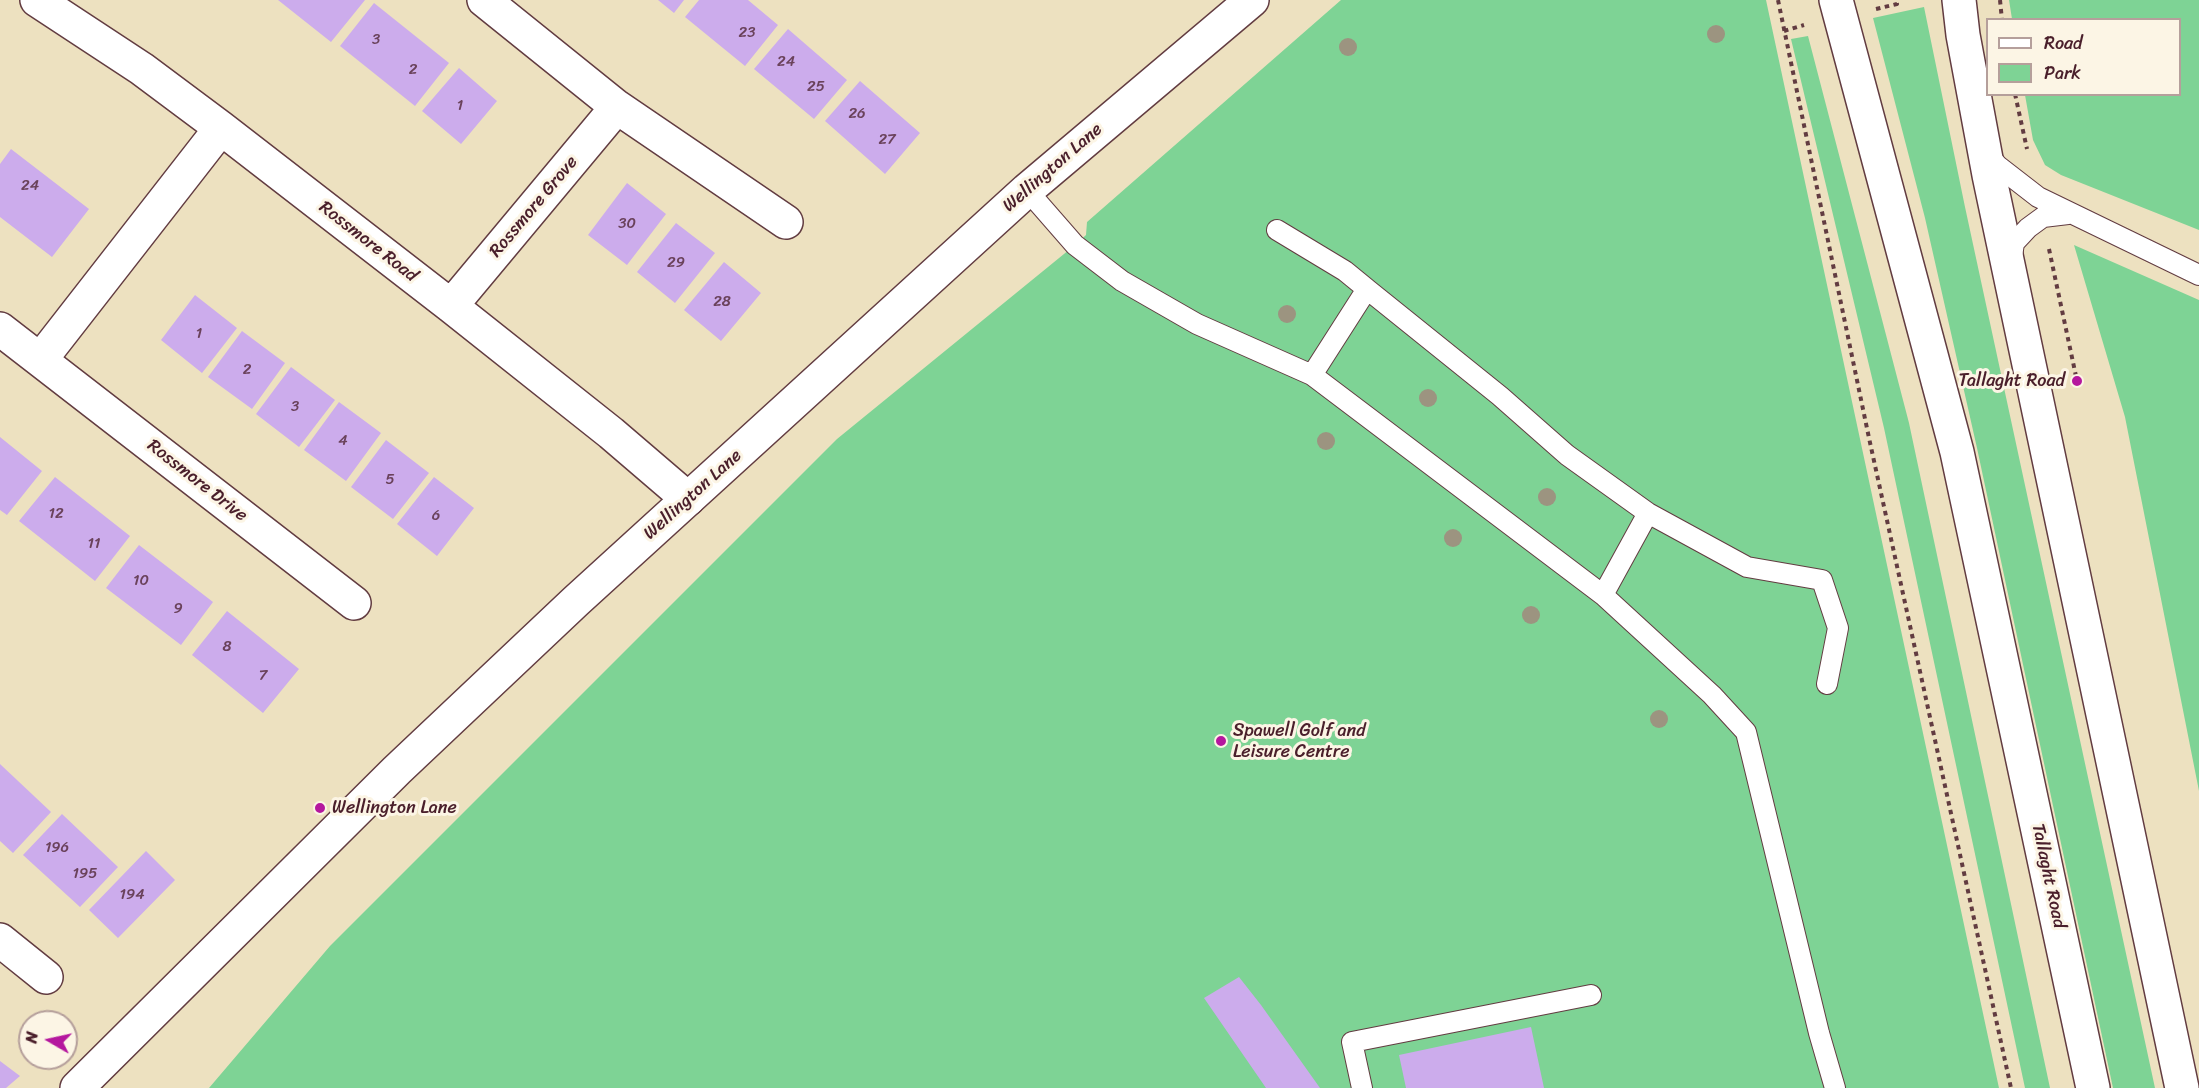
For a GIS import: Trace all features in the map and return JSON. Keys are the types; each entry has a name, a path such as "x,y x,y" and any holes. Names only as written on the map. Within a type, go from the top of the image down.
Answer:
{"street":[{"name":"Rossmore Road","path":"37,0 142,69 221,128 611,433 688,499"},
{"path":"484,0 617,107 786,222"},
{"name":"Wellington Lane","path":"78,1088 397,770 688,499 1027,190 1252,0"},
{"name":"Tallaght Road","path":"1836,0 1957,452 2093,1088"},
{"path":"1959,0 1984,151 2182,1088"},
{"name":"Rossmore Grove","path":"451,306 617,107"},
{"path":"41,359 221,128"},
{"name":"Rossmore Drive","path":"0,329 354,603"},
{"path":"0,940 46,977"}],"lane":[{"path":"1984,151 2025,189 2068,214 2199,275"},
{"path":"1027,190 1075,245 1122,281 1197,324 1312,375 1603,595 1712,695 1746,732 1819,1034 1835,1088"},
{"path":"2011,275 2014,243 2028,228 2043,217 2068,214"},
{"path":"1277,231 1345,271 1500,396 1566,455 1647,513 1747,567 1822,580 1838,628 1827,684"},
{"path":"1312,375 1367,289"},
{"path":"1603,595 1647,513"},
{"path":"1362,1088 1352,1042 1591,995"}],"path":[{"path":"1778,0 1869,438 2011,1088"},
{"path":"1871,10 1897,4 1896,0"},
{"path":"2001,0 2002,18"},
{"path":"1784,31 1805,25"},
{"path":"2015,96 2029,157"}],"green space":[{"name":"Spawell Golf and Leisure Centre","path":"1341,0 1766,0 1999,1088 209,1088 330,946 837,439 1075,245 1086,235 1087,222"},
{"path":"2009,0 2199,0 2199,230 2061,175 2045,165 2033,140 2025,96 2181,96 2181,18 2012,18"},
{"path":"1924,7 2155,1088 2113,1088 1977,448 1925,218 1873,18"},
{"path":"1808,36 1909,423 2050,1088 2025,1088 1884,428 1791,39"},
{"path":"2074,245 2199,300 2199,791 2125,417"}],"building":[{"path":"278,0 365,0 331,42"},
{"path":"658,0 684,0 674,13"},
{"path":"699,0 748,0 778,25 745,66 685,17"},
{"path":"374,3 449,63 415,106 340,46"},
{"path":"788,29 847,80 814,119 754,69"},
{"path":"459,68 497,101 461,144 422,111"},
{"path":"860,81 920,133 885,174 825,121"},
{"path":"11,149 89,209 52,257 0,217 0,164"},
{"path":"627,183 666,214 627,265 588,235"},
{"path":"676,223 715,253 675,303 637,272"},
{"path":"724,262 761,293 721,341 684,310"},
{"path":"195,295 237,328 202,373 161,340"},
{"path":"242,331 285,363 252,409 208,377"},
{"path":"291,367 335,400 299,447 256,414"},
{"path":"339,402 381,433 346,481 304,450"},
{"path":"0,437 42,471 7,515 0,510"},
{"path":"386,440 429,473 393,519 351,487"},
{"path":"55,477 130,536 95,581 19,521"},
{"path":"434,477 474,508 437,556 397,524"},
{"path":"139,545 213,602 181,645 106,588"},
{"path":"227,611 299,669 263,713 192,655"},
{"path":"0,764 51,812 13,853 0,841"},
{"path":"62,814 118,867 80,907 23,855"},
{"path":"146,851 175,880 118,938 89,910"},
{"path":"1239,977 1320,1088 1266,1088 1204,998"},
{"path":"1531,1027 1544,1088 1406,1088 1399,1055"},
{"path":"0,1061 20,1076 6,1088 0,1088"}],"place":[{"name":"Tallaght Road","path":"2077,381"},
{"name":"Spawell Golf and Leisure Centre","path":"1221,741"},
{"name":"Wellington Lane","path":"320,808"}]}
